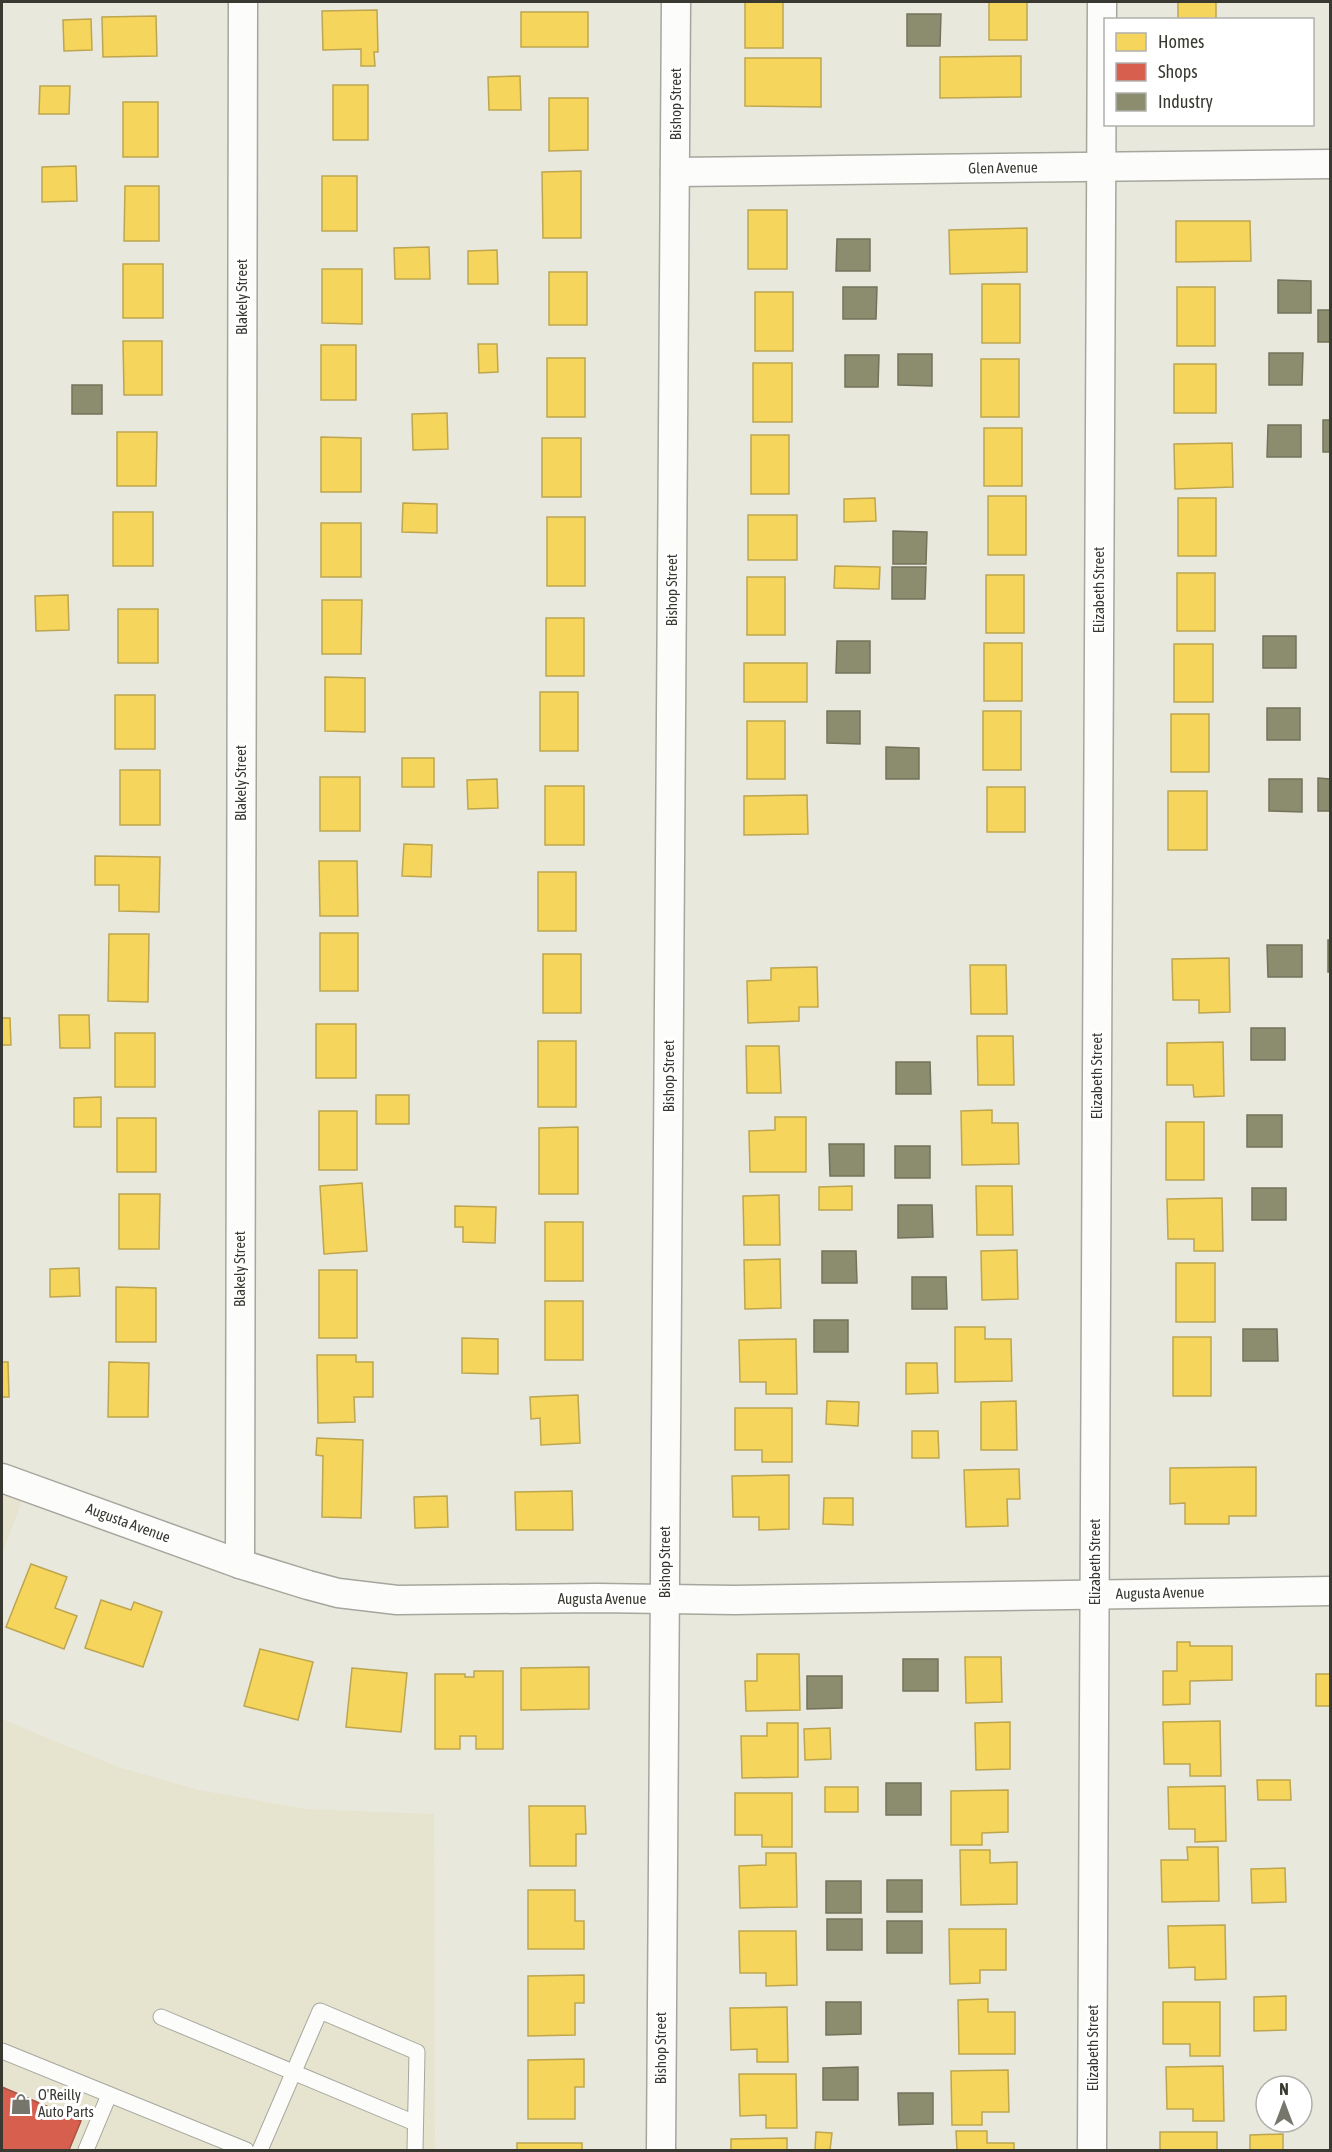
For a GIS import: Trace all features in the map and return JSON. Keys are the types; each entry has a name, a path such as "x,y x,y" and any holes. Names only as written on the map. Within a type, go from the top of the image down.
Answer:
{"street":[{"name":"Blakely Street","path":"240,1564 243,2"},
{"name":"Bishop Street","path":"661,2151 676,2"},
{"name":"Elizabeth Street","path":"1092,2151 1102,2"},
{"name":"Glen Avenue","path":"675,172 1330,164"},
{"name":"Augusta Avenue","path":"2,1478 240,1564 338,1593 397,1600 1330,1591"}],"lane":[{"path":"260,2151 320,2011 417,2052 415,2151"},
{"path":"161,2017 415,2123"},
{"path":"2,2051 246,2151"},
{"path":"86,2151 109,2095"}],"shaded area":[{"path":"2,1462 32,1473 2,1555"},
{"path":"2,1719 118,1767 199,1790 307,1809 434,1814 435,2150 2,2150"}],"building: Homes":[{"path":"745,2 783,2 783,48 745,48"},
{"path":"989,2 1027,2 1027,40 989,40"},
{"path":"1178,2 1216,2 1216,18 1178,18"},
{"path":"377,10 378,52 374,52 375,66 361,66 361,49 323,50 322,11"},
{"path":"521,12 588,12 588,47 521,47"},
{"path":"156,16 157,56 103,57 102,17"},
{"path":"91,19 92,50 64,51 63,20"},
{"path":"1021,56 1021,97 940,98 940,57"},
{"path":"745,58 821,58 821,107 745,106"},
{"path":"520,76 521,110 489,110 488,77"},
{"path":"333,85 368,85 368,140 333,140"},
{"path":"40,86 70,86 69,114 39,114"},
{"path":"549,98 588,98 588,150 549,151"},
{"path":"123,102 158,102 158,157 123,157"},
{"path":"76,166 77,201 42,202 42,167"},
{"path":"581,171 581,238 543,238 542,172"},
{"path":"322,176 357,176 357,231 322,231"},
{"path":"125,186 159,186 159,241 124,241"},
{"path":"748,210 787,210 787,269 748,269"},
{"path":"1176,221 1250,221 1251,261 1176,262"},
{"path":"1027,228 1027,272 950,274 949,230"},
{"path":"429,247 430,279 395,279 394,248"},
{"path":"497,250 498,284 468,284 468,251"},
{"path":"123,264 163,264 163,318 123,318"},
{"path":"322,269 362,269 362,324 322,323"},
{"path":"549,272 587,272 587,325 549,325"},
{"path":"982,284 1020,284 1020,343 982,343"},
{"path":"1177,287 1215,287 1215,346 1177,346"},
{"path":"755,292 793,292 793,351 755,351"},
{"path":"123,341 162,341 162,395 124,395"},
{"path":"478,344 497,344 498,372 479,373"},
{"path":"321,345 356,345 356,400 321,400"},
{"path":"547,358 585,358 585,417 547,417"},
{"path":"981,359 1019,359 1019,417 981,417"},
{"path":"753,363 792,363 792,422 753,422"},
{"path":"1174,364 1216,364 1216,413 1174,413"},
{"path":"447,413 448,449 413,450 412,414"},
{"path":"984,428 1022,428 1022,486 984,486"},
{"path":"117,432 157,432 156,486 117,486"},
{"path":"751,435 789,435 789,494 751,494"},
{"path":"321,437 361,438 361,492 321,492"},
{"path":"542,438 581,438 581,497 542,497"},
{"path":"1232,443 1233,487 1175,489 1174,444"},
{"path":"988,496 1026,496 1026,555 988,555"},
{"path":"875,498 876,521 844,522 844,499"},
{"path":"1178,498 1216,498 1216,556 1178,556"},
{"path":"403,503 437,504 437,533 402,532"},
{"path":"113,512 153,512 153,566 113,566"},
{"path":"748,515 797,515 797,560 748,560"},
{"path":"547,517 585,517 585,586 547,586"},
{"path":"321,523 361,523 361,577 321,577"},
{"path":"835,566 880,567 879,589 834,588"},
{"path":"1177,573 1215,573 1215,631 1177,631"},
{"path":"986,575 1024,575 1024,633 986,633"},
{"path":"747,577 785,577 785,635 747,635"},
{"path":"68,595 69,630 36,631 35,596"},
{"path":"322,600 362,600 361,654 322,654"},
{"path":"118,609 158,609 158,663 118,663"},
{"path":"546,618 584,618 584,676 546,676"},
{"path":"984,643 1022,643 1022,701 984,701"},
{"path":"1174,644 1213,644 1213,702 1174,702"},
{"path":"744,663 807,663 807,702 744,702"},
{"path":"325,677 365,678 365,732 325,731"},
{"path":"540,692 578,692 578,751 540,751"},
{"path":"115,695 155,695 155,749 115,749"},
{"path":"983,711 1021,711 1021,770 983,770"},
{"path":"1171,714 1209,714 1209,772 1171,772"},
{"path":"747,721 785,721 785,779 747,779"},
{"path":"402,758 434,758 434,787 402,787"},
{"path":"120,770 160,770 160,825 120,825"},
{"path":"320,777 360,777 360,831 320,831"},
{"path":"497,779 498,808 468,809 467,780"},
{"path":"545,786 584,786 584,845 545,845"},
{"path":"987,787 1025,787 1025,832 987,832"},
{"path":"1168,791 1207,791 1207,850 1168,850"},
{"path":"807,795 808,834 744,835 744,796"},
{"path":"404,844 432,845 431,877 402,876"},
{"path":"95,856 160,857 159,912 119,911 119,885 95,885"},
{"path":"319,861 357,861 358,916 320,916"},
{"path":"538,872 576,872 576,931 538,931"},
{"path":"320,933 358,933 358,991 320,991"},
{"path":"109,934 149,934 148,1002 108,1001"},
{"path":"543,954 581,954 581,1013 543,1013"},
{"path":"1229,958 1230,1012 1199,1013 1199,1000 1173,1000 1172,959"},
{"path":"970,965 1006,965 1007,1014 971,1014"},
{"path":"817,967 818,1007 799,1007 799,1021 748,1023 747,981 771,980 771,968"},
{"path":"59,1015 89,1015 90,1048 60,1048"},
{"path":"2,1018 10,1018 11,1045 2,1045"},
{"path":"316,1024 356,1024 356,1078 316,1078"},
{"path":"115,1033 155,1033 155,1087 115,1087"},
{"path":"977,1036 1013,1036 1014,1085 978,1085"},
{"path":"538,1041 576,1041 576,1107 538,1107"},
{"path":"1223,1042 1224,1096 1194,1097 1193,1085 1167,1085 1167,1043"},
{"path":"746,1046 779,1046 781,1093 747,1093"},
{"path":"376,1095 409,1095 409,1124 376,1124"},
{"path":"101,1097 101,1127 74,1127 74,1098"},
{"path":"992,1110 992,1123 1018,1123 1019,1164 962,1165 961,1111"},
{"path":"319,1111 357,1111 357,1170 319,1170"},
{"path":"775,1117 806,1117 806,1172 750,1172 749,1131 775,1130"},
{"path":"117,1118 156,1118 156,1172 117,1172"},
{"path":"1166,1122 1204,1122 1204,1180 1166,1180"},
{"path":"578,1127 578,1194 539,1194 539,1128"},
{"path":"362,1183 367,1251 324,1254 320,1186"},
{"path":"852,1186 852,1210 819,1210 819,1187"},
{"path":"976,1186 1012,1186 1013,1235 977,1235"},
{"path":"119,1194 160,1194 159,1249 119,1249"},
{"path":"779,1195 780,1245 744,1245 743,1196"},
{"path":"1222,1198 1223,1251 1194,1251 1194,1239 1168,1239 1167,1199"},
{"path":"455,1206 496,1207 495,1243 463,1242 463,1227 455,1227"},
{"path":"545,1222 583,1222 583,1281 545,1281"},
{"path":"1017,1250 1018,1299 982,1300 981,1251"},
{"path":"780,1259 781,1308 745,1309 744,1260"},
{"path":"1176,1263 1215,1263 1215,1322 1176,1322"},
{"path":"79,1268 80,1296 50,1297 50,1269"},
{"path":"319,1270 357,1270 357,1338 319,1338"},
{"path":"116,1287 156,1288 156,1342 116,1342"},
{"path":"545,1301 583,1301 583,1360 545,1360"},
{"path":"955,1327 985,1327 985,1339 1011,1339 1012,1381 955,1382"},
{"path":"1173,1337 1211,1337 1211,1396 1173,1396"},
{"path":"462,1338 498,1339 498,1374 462,1373"},
{"path":"796,1339 797,1394 766,1394 766,1382 740,1382 739,1340"},
{"path":"317,1355 356,1355 356,1362 373,1362 373,1397 354,1397 355,1422 318,1423"},
{"path":"2,1362 8,1362 9,1397 2,1397"},
{"path":"109,1362 149,1363 148,1417 108,1417"},
{"path":"906,1363 937,1363 938,1393 906,1394"},
{"path":"578,1395 580,1443 541,1445 540,1418 531,1419 530,1397"},
{"path":"827,1401 859,1402 858,1426 826,1424"},
{"path":"1016,1401 1017,1450 981,1450 981,1402"},
{"path":"735,1408 792,1408 792,1462 762,1462 762,1450 735,1450"},
{"path":"912,1431 938,1431 939,1458 912,1458"},
{"path":"317,1438 363,1440 361,1518 322,1517 323,1456 316,1455"},
{"path":"1256,1467 1256,1516 1229,1516 1229,1524 1185,1524 1185,1503 1170,1504 1170,1468"},
{"path":"1019,1469 1020,1499 1007,1499 1008,1526 966,1527 964,1470"},
{"path":"789,1475 789,1529 759,1530 759,1517 733,1517 732,1476"},
{"path":"572,1491 573,1530 516,1530 515,1492"},
{"path":"447,1496 448,1527 415,1528 414,1497"},
{"path":"824,1498 853,1498 853,1525 823,1524"},
{"path":"31,1564 67,1577 55,1608 77,1616 64,1649 6,1627"},
{"path":"101,1600 131,1610 134,1602 162,1612 143,1667 85,1648"},
{"path":"1177,1642 1190,1642 1190,1646 1232,1646 1232,1680 1190,1681 1190,1704 1163,1705 1163,1671 1177,1671"},
{"path":"260,1649 313,1662 298,1720 244,1706"},
{"path":"757,1654 799,1654 800,1710 746,1711 745,1681 757,1681"},
{"path":"965,1657 1001,1657 1002,1702 966,1703"},
{"path":"589,1667 589,1709 521,1710 521,1668"},
{"path":"352,1668 407,1673 401,1732 346,1727"},
{"path":"474,1671 503,1671 503,1749 476,1749 476,1736 460,1736 460,1749 435,1749 435,1674 465,1674 465,1677 474,1677"},
{"path":"1316,1674 1330,1674 1330,1706 1316,1706"},
{"path":"1220,1721 1221,1776 1190,1776 1190,1764 1164,1764 1163,1722"},
{"path":"1010,1722 1010,1769 976,1770 975,1723"},
{"path":"767,1723 798,1723 798,1777 742,1778 741,1736 767,1736"},
{"path":"830,1728 831,1759 805,1760 804,1729"},
{"path":"1257,1780 1290,1780 1291,1800 1258,1800"},
{"path":"1225,1786 1226,1841 1195,1842 1195,1829 1169,1829 1168,1787"},
{"path":"825,1787 858,1787 858,1812 825,1812"},
{"path":"1008,1790 1008,1832 982,1833 982,1845 951,1845 951,1791"},
{"path":"735,1793 792,1793 792,1847 762,1847 762,1835 735,1835"},
{"path":"529,1806 585,1806 586,1834 576,1834 576,1866 530,1866"},
{"path":"1187,1847 1218,1847 1219,1901 1162,1902 1161,1860 1188,1860"},
{"path":"960,1850 990,1850 990,1863 1017,1862 1017,1904 961,1905"},
{"path":"766,1853 796,1853 797,1907 740,1908 739,1866 766,1865"},
{"path":"1285,1868 1286,1902 1252,1903 1251,1869"},
{"path":"528,1890 575,1890 575,1921 584,1921 584,1949 528,1949"},
{"path":"1225,1925 1226,1979 1195,1980 1195,1967 1169,1968 1168,1926"},
{"path":"949,1929 1006,1929 1006,1970 980,1970 980,1983 950,1984"},
{"path":"739,1931 796,1931 797,1985 766,1986 766,1973 740,1973"},
{"path":"584,1975 584,2003 575,2003 575,2035 528,2036 528,1976"},
{"path":"1286,1996 1286,2030 1254,2031 1254,1997"},
{"path":"988,1999 988,2012 1015,2012 1015,2054 959,2054 958,2000"},
{"path":"1163,2002 1220,2002 1220,2056 1190,2056 1190,2044 1163,2044"},
{"path":"787,2007 788,2062 757,2062 757,2049 731,2050 730,2008"},
{"path":"584,2059 584,2087 575,2087 575,2119 528,2119 528,2060"},
{"path":"1223,2066 1224,2121 1193,2121 1193,2109 1167,2109 1166,2067"},
{"path":"1008,2070 1009,2112 982,2112 982,2125 952,2125 951,2071"},
{"path":"739,2074 796,2074 797,2128 766,2128 766,2115 740,2116"},
{"path":"956,2131 987,2131 987,2143 1014,2143 1014,2150 957,2150"},
{"path":"816,2132 832,2133 830,2150 815,2150"},
{"path":"1160,2132 1217,2132 1217,2150 1160,2150"},
{"path":"1283,2134 1283,2150 1250,2150 1250,2135"},
{"path":"787,2138 787,2150 731,2150 731,2139"},
{"path":"517,2143 582,2143 582,2150 517,2150"}],"building: Shops":[{"name":"O'Reilly Auto Parts","path":"2,2087 81,2121 69,2150 2,2150"}],"building: Industry":[{"path":"907,14 941,14 940,46 907,46"},
{"path":"837,239 870,239 870,271 836,271"},
{"path":"1278,280 1311,281 1311,313 1278,313"},
{"path":"843,287 877,287 876,319 843,319"},
{"path":"1318,310 1330,310 1330,342 1318,342"},
{"path":"1269,353 1303,353 1302,385 1269,385"},
{"path":"898,354 932,354 932,386 898,385"},
{"path":"845,355 879,355 878,387 845,387"},
{"path":"72,385 102,385 102,414 72,414"},
{"path":"1323,420 1330,420 1330,452 1323,452"},
{"path":"1268,425 1301,425 1301,457 1267,457"},
{"path":"893,531 927,532 926,564 893,564"},
{"path":"892,567 926,567 925,599 892,599"},
{"path":"1263,636 1296,636 1296,668 1263,668"},
{"path":"837,641 870,641 870,673 836,673"},
{"path":"1267,708 1300,708 1300,740 1267,740"},
{"path":"827,711 860,711 860,744 827,743"},
{"path":"886,747 919,748 919,779 886,779"},
{"path":"1318,778 1330,779 1330,811 1318,811"},
{"path":"1269,779 1302,779 1302,812 1269,811"},
{"path":"1328,940 1330,940 1330,972 1328,972"},
{"path":"1267,945 1302,945 1302,977 1268,977"},
{"path":"1251,1028 1285,1028 1285,1060 1251,1060"},
{"path":"896,1062 930,1062 931,1094 896,1094"},
{"path":"1247,1115 1282,1115 1282,1147 1247,1147"},
{"path":"829,1144 864,1144 864,1176 830,1176"},
{"path":"895,1146 930,1146 930,1178 895,1178"},
{"path":"1252,1188 1286,1188 1286,1220 1252,1220"},
{"path":"898,1205 932,1205 933,1237 898,1238"},
{"path":"822,1251 856,1251 857,1283 822,1283"},
{"path":"912,1277 946,1277 947,1309 912,1309"},
{"path":"814,1320 848,1320 848,1352 814,1352"},
{"path":"1243,1329 1277,1329 1278,1361 1243,1361"},
{"path":"903,1659 938,1659 938,1691 903,1691"},
{"path":"807,1676 842,1676 842,1708 807,1709"},
{"path":"886,1783 921,1783 921,1815 886,1815"},
{"path":"887,1880 922,1880 922,1912 887,1912"},
{"path":"826,1881 861,1881 861,1913 826,1913"},
{"path":"827,1919 862,1919 862,1950 827,1950"},
{"path":"887,1921 922,1921 922,1953 887,1953"},
{"path":"826,2002 861,2002 861,2034 826,2035"},
{"path":"858,2067 858,2100 823,2100 823,2068"},
{"path":"898,2093 933,2093 933,2124 899,2125"}],"place":[{"name":"O'Reilly Auto Parts","path":"21,2104"}]}
